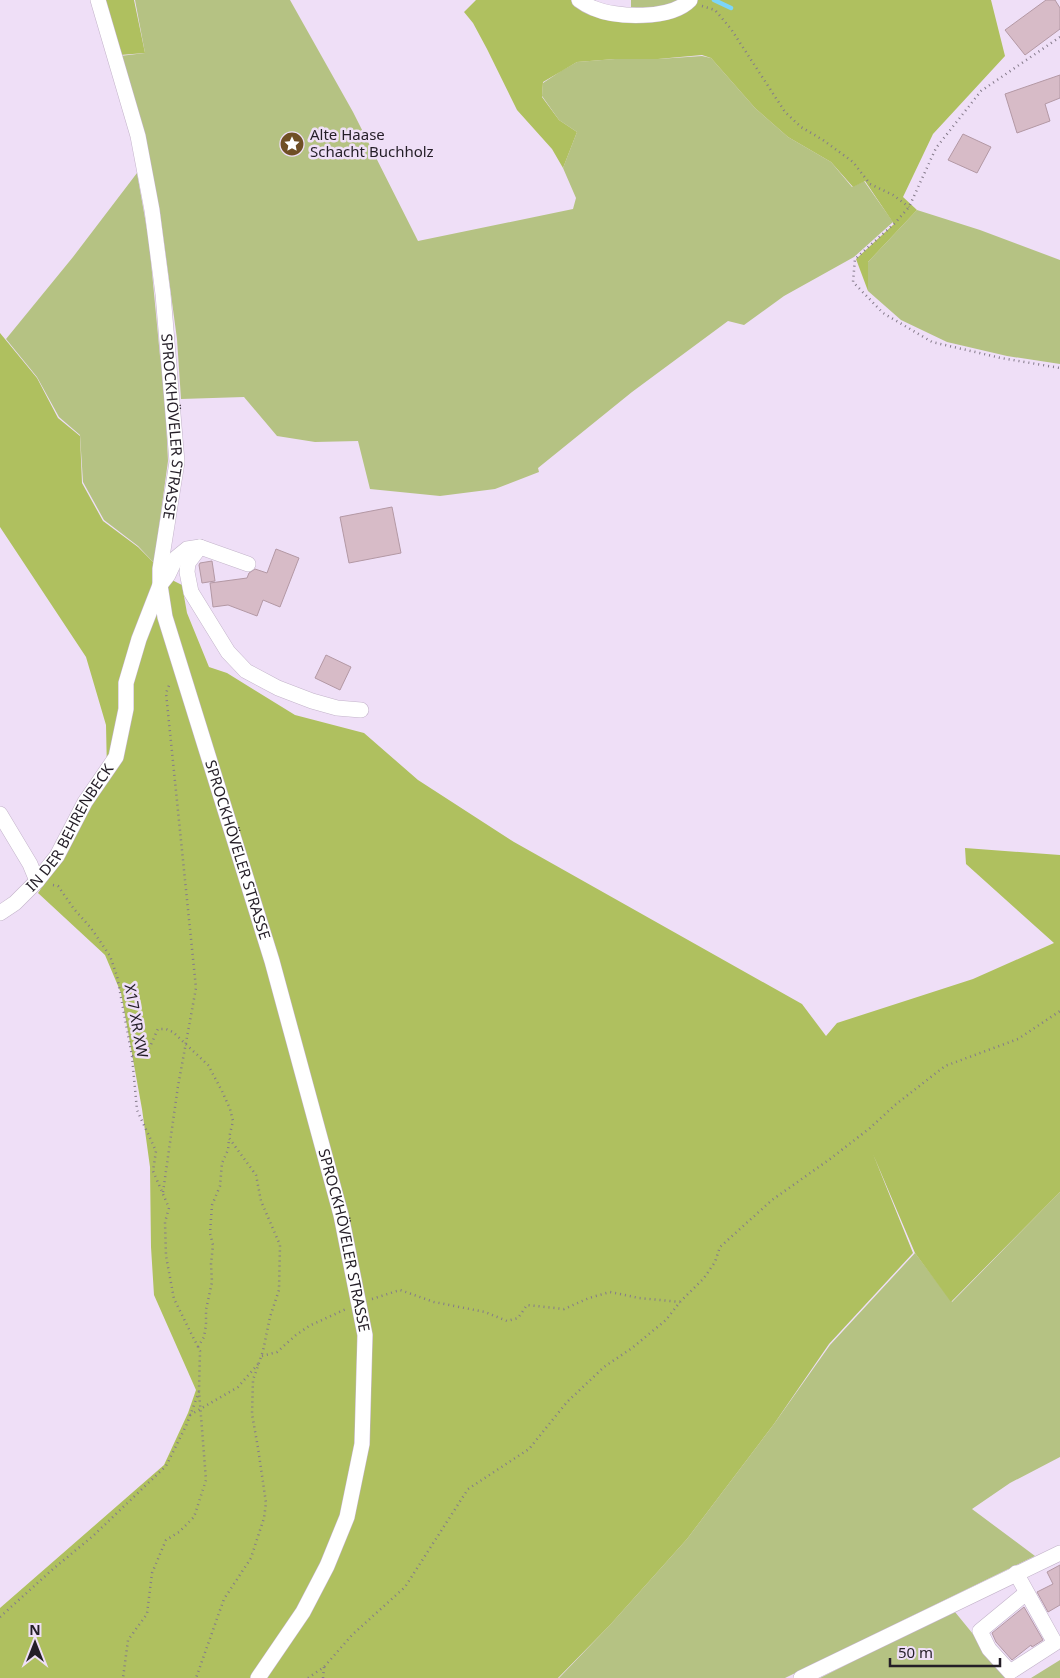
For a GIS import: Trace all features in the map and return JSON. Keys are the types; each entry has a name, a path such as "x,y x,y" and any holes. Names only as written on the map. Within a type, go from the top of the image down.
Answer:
{"street":[{"name":"SPROCKHÖVELER STRASSE","path":"98,0 138,136 152,210 163,294 177,462 160,570 160,584 166,618 277,980 341,1215 365,1335 362,1444 347,1517 327,1566 303,1612 258,1678"},
{"path":"579,0 594,9 619,14 646,16 668,13 679,9 689,1"},
{"path":"160,584 168,575 176,558 187,549 200,547 248,564"},
{"path":"200,547 188,563 187,572 191,592 228,652 246,671 278,688 312,701 337,708 361,710"},
{"name":"IN DER BEHRENBECK","path":"0,913 15,903 37,881 57,856 85,802 116,757 126,709 126,683 139,639 160,584"},
{"path":"0,814 30,864 37,881"},
{"path":"801,1678 1060,1553"},
{"path":"1016,1574 1055,1643 1010,1672 990,1649 980,1630 1026,1593"}],"path":[{"path":"689,1 715,10 731,29 785,112 801,127 853,162 870,184 893,195 909,207"},
{"path":"1060,37 981,90 936,148 909,207 895,223 855,259 853,282 883,313 932,342 1002,358 1060,368"},
{"path":"123,1678 128,1640 147,1614 152,1573 166,1540 179,1532 194,1517 206,1480 199,1391 200,1351 174,1299 166,1256 165,1222 169,1208 163,1193 196,988 166,693 179,663"},
{"name":"X17 XR XW","path":"37,881 58,886 110,956 117,976 132,1056 138,1110 156,1151 153,1172 163,1193"},
{"path":"308,1678 324,1667 352,1635 405,1586 468,1489 529,1449 567,1402 604,1367 632,1348 666,1320 680,1302 704,1278 715,1262 720,1246 772,1200 830,1159 870,1128 894,1105 946,1066 1018,1039 1060,1011"},
{"path":"132,1056 142,1057 148,1050 158,1029 166,1029 173,1032 208,1066 230,1109 233,1121 228,1150 222,1163 220,1186 212,1205 210,1233 213,1245 212,1282 206,1310 204,1337 198,1347"},
{"path":"196,1678 224,1599 251,1558 264,1518 266,1503 252,1414 253,1380 260,1362 270,1317 279,1290 280,1245 261,1201 256,1175 229,1138"},
{"path":"261,1356 277,1352 309,1326 358,1303 400,1290 434,1302 484,1312 507,1321 518,1318 527,1305 564,1308 610,1292 639,1298 680,1302"},
{"path":"190,1415 238,1387 260,1362"},
{"path":"0,1617 92,1536 166,1466 199,1391"},
{"path":"323,1678 324,1667"}],"green space":[{"path":"105,0 134,0 145,53 120,55"},
{"path":"135,0 290,0 353,112 418,241 573,209 576,198 563,168 577,132 559,120 542,96 543,83 577,62 615,59 702,56 711,58 755,108 788,137 831,162 852,187 864,181 893,222 854,257 784,296 744,325 728,321 632,392 538,468 539,472 495,489 440,496 370,489 358,441 315,442 277,436 244,397 181,399 177,339 160,213 120,56 145,53"},
{"path":"476,0 572,0 619,17 694,0 991,0 1005,56 933,134 903,197 917,210 868,262 868,291 856,259 894,224 865,181 853,187 831,162 788,137 755,108 711,58 702,55 658,59 615,59 577,62 543,82 542,97 559,120 577,132 563,168 552,149 517,110 473,23 464,12"},
{"path":"631,0 682,0 664,10 631,12"},
{"path":"137,173 149,241 164,379 168,461 154,563 138,546 104,520 83,482 80,435 59,417 37,377 6,339 73,257"},
{"path":"917,210 980,230 1060,260 1060,364 1007,356 947,342 901,320 868,291 868,262"},
{"path":"0,333 37,378 58,418 80,436 82,483 103,521 138,547 170,579 182,585 187,613 209,667 227,673 295,715 364,733 418,780 514,842 802,1004 826,1036 837,1023 973,979 1054,943 966,864 965,848 1060,855 1060,1192 951,1302 915,1253 873,1154 913,1253 829,1344 774,1424 687,1539 610,1625 558,1678 0,1678 0,1608 164,1465 188,1413 196,1390 154,1295 150,1167 142,1109 121,993 105,955 38,893 56,867 107,772 106,725 86,657 0,527"},
{"path":"1060,1192 1060,1457 1010,1483 972,1509 1035,1556 785,1678 559,1678 610,1625 687,1539 774,1424 830,1345 915,1253 952,1302"},
{"path":"955,1612 1009,1678 820,1678 897,1639"},
{"path":"1060,1660 1060,1678 1031,1678"}],"building":[{"path":"1046,0 1055,0 1060,8 1060,29 1025,55 1005,30"},
{"path":"1060,75 1060,98 1045,104 1050,121 1017,133 1005,94"},
{"path":"963,134 991,147 977,173 948,160"},
{"path":"392,507 401,553 349,563 340,517"},
{"path":"276,549 299,558 280,607 263,600 257,616 228,605 213,607 210,583 247,578 249,573 255,569 267,573"},
{"path":"212,561 215,581 202,583 199,565 200,563"},
{"path":"326,655 351,667 340,690 315,678"},
{"path":"1060,1565 1060,1605 1048,1612 1037,1592 1053,1584 1047,1572"},
{"path":"1024,1607 1043,1640 1032,1647 1031,1645 1012,1660 996,1642 992,1633"}],"waterway":[{"path":"714,0 731,8"}],"place":[{"name":"Alte Haase Schacht Buchholz","path":"292,144"}]}
